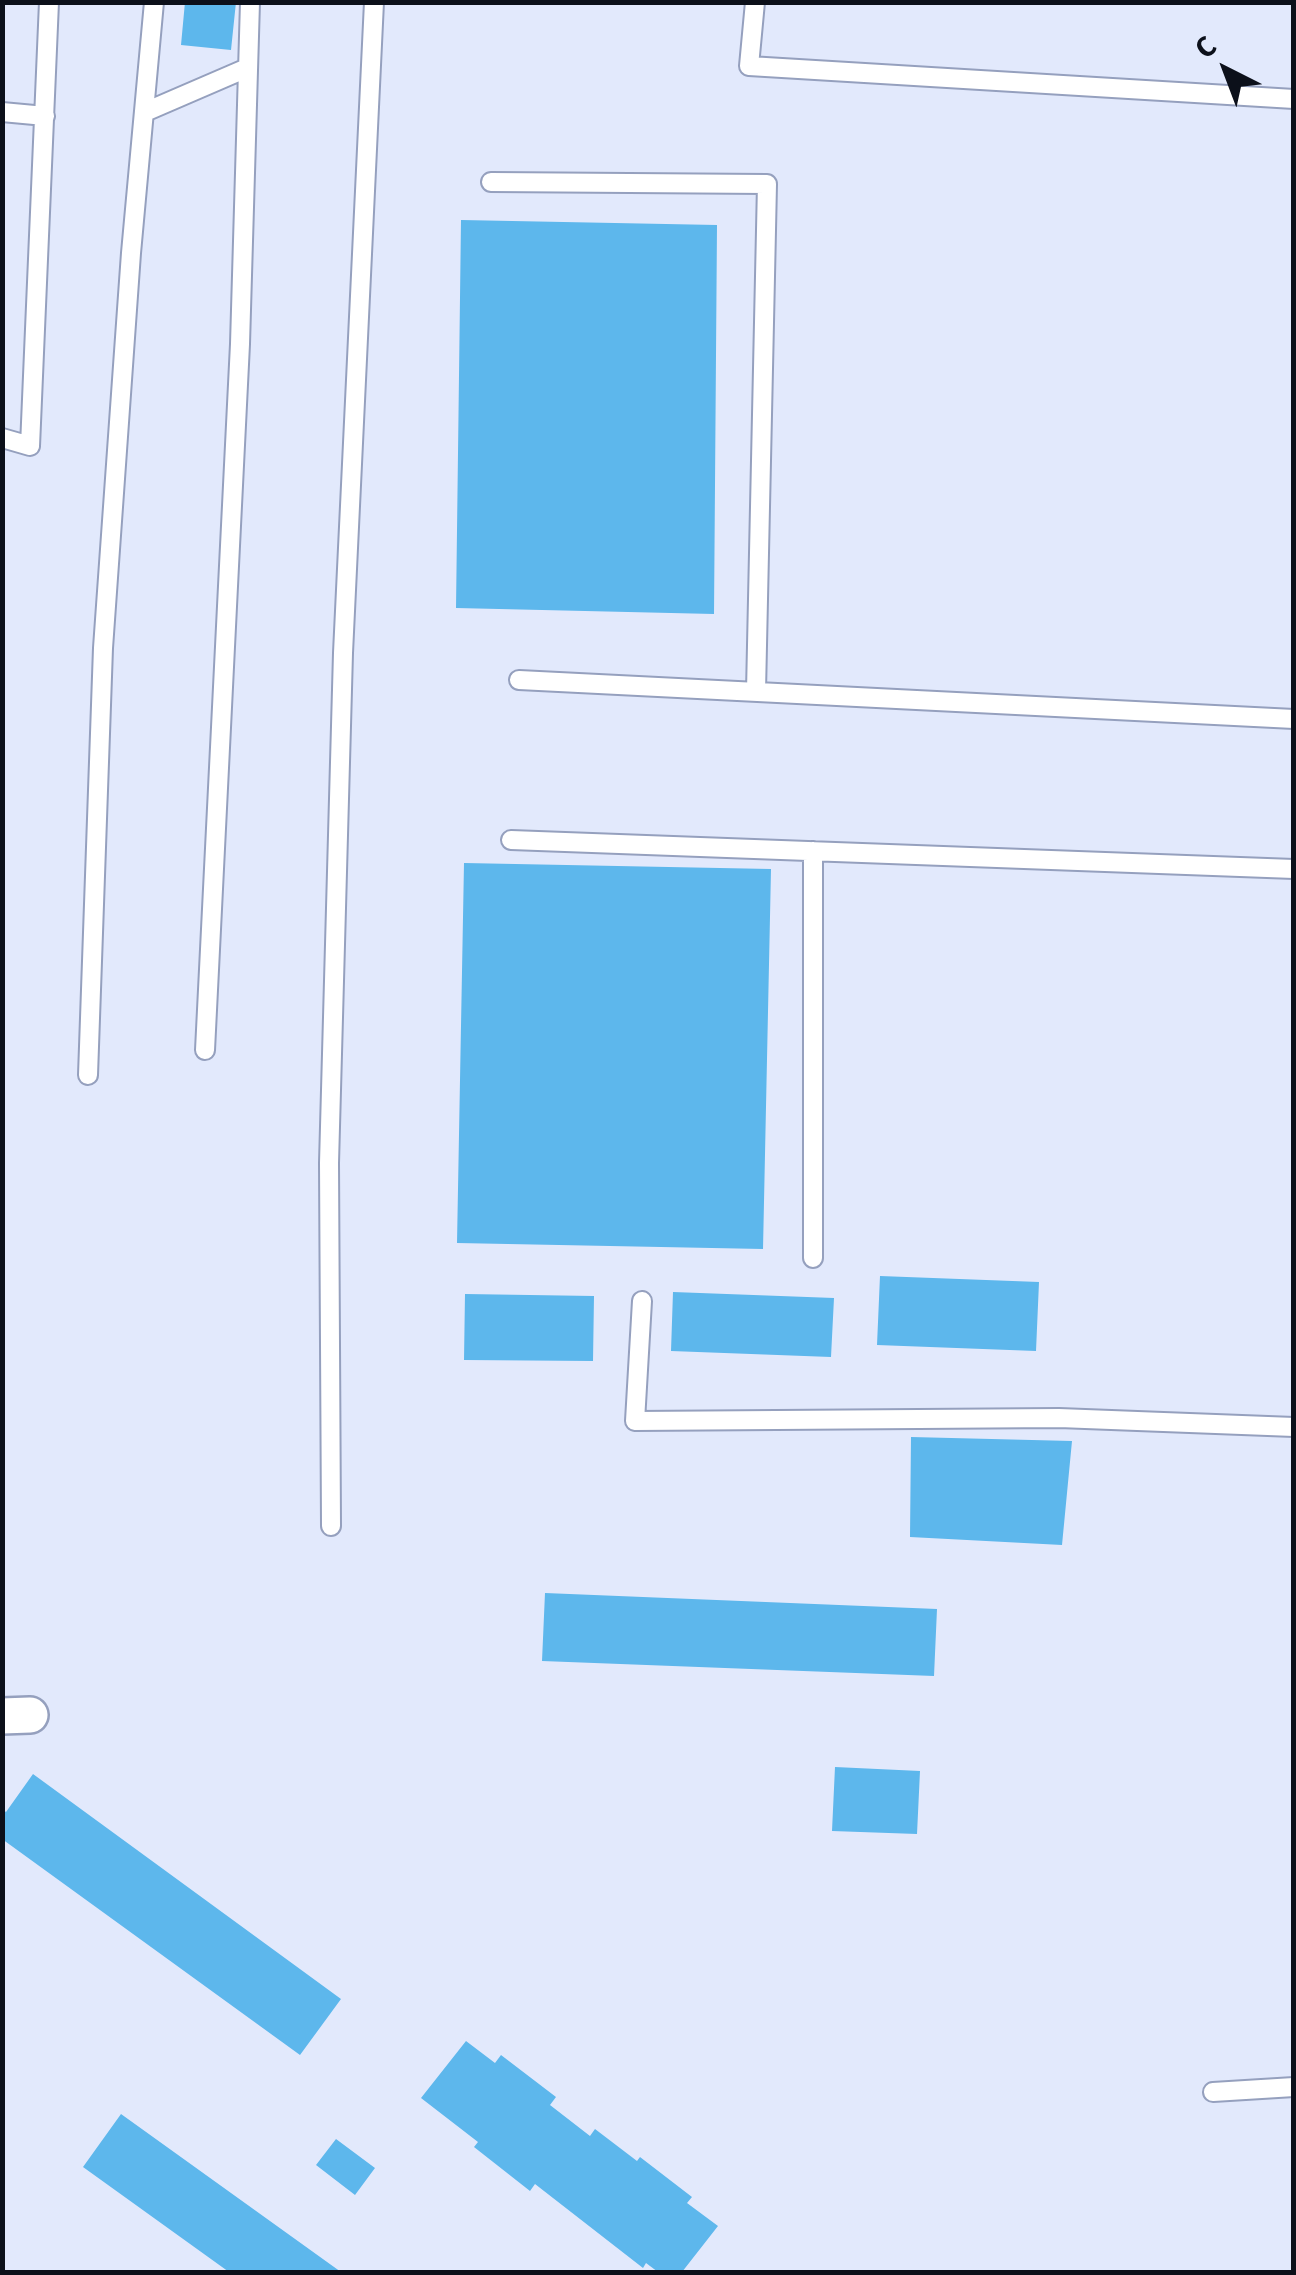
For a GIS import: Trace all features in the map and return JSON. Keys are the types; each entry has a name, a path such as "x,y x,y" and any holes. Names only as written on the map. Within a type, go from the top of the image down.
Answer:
{"lane":[{"path":"2,438 30,446 49,2"},
{"path":"88,1075 103,648 131,253 154,2"},
{"path":"205,1050 240,344 250,2"},
{"path":"331,1526 329,1162 340,751 374,2"},
{"path":"755,2 749,66 1294,98"},
{"path":"145,112 247,68"},
{"path":"2,112 45,116"},
{"path":"491,182 766,184 756,691"},
{"path":"519,680 1294,719"},
{"path":"511,840 1294,869"},
{"path":"813,851 813,1258"},
{"path":"642,1301 635,1421 1059,1418 1294,1427"},
{"path":"1212,2092 1294,2087"}],"building":[{"path":"185,2 236,2 231,50 181,45"},
{"path":"461,220 717,225 714,614 456,608"},
{"path":"464,863 771,869 763,1249 457,1243"},
{"path":"880,1276 1039,1282 1036,1351 877,1345"},
{"path":"673,1292 834,1298 831,1357 671,1351"},
{"path":"465,1294 594,1296 593,1361 464,1360"},
{"path":"911,1437 1072,1441 1062,1545 910,1537"},
{"path":"545,1593 937,1609 934,1676 542,1661"},
{"path":"835,1767 920,1771 917,1834 832,1831"},
{"path":"33,1774 341,1999 300,2055 2,1839 2,1809 6,1812"},
{"path":"466,2041 495,2063 501,2055 556,2097 550,2105 590,2136 595,2129 692,2197 687,2203 718,2226 682,2272 658,2272 646,2263 643,2268 535,2184 530,2191 474,2147 478,2142 421,2098"},
{"path":"121,2114 341,2272 229,2272 83,2167"},
{"path":"336,2139 375,2168 355,2195 316,2165"}]}
